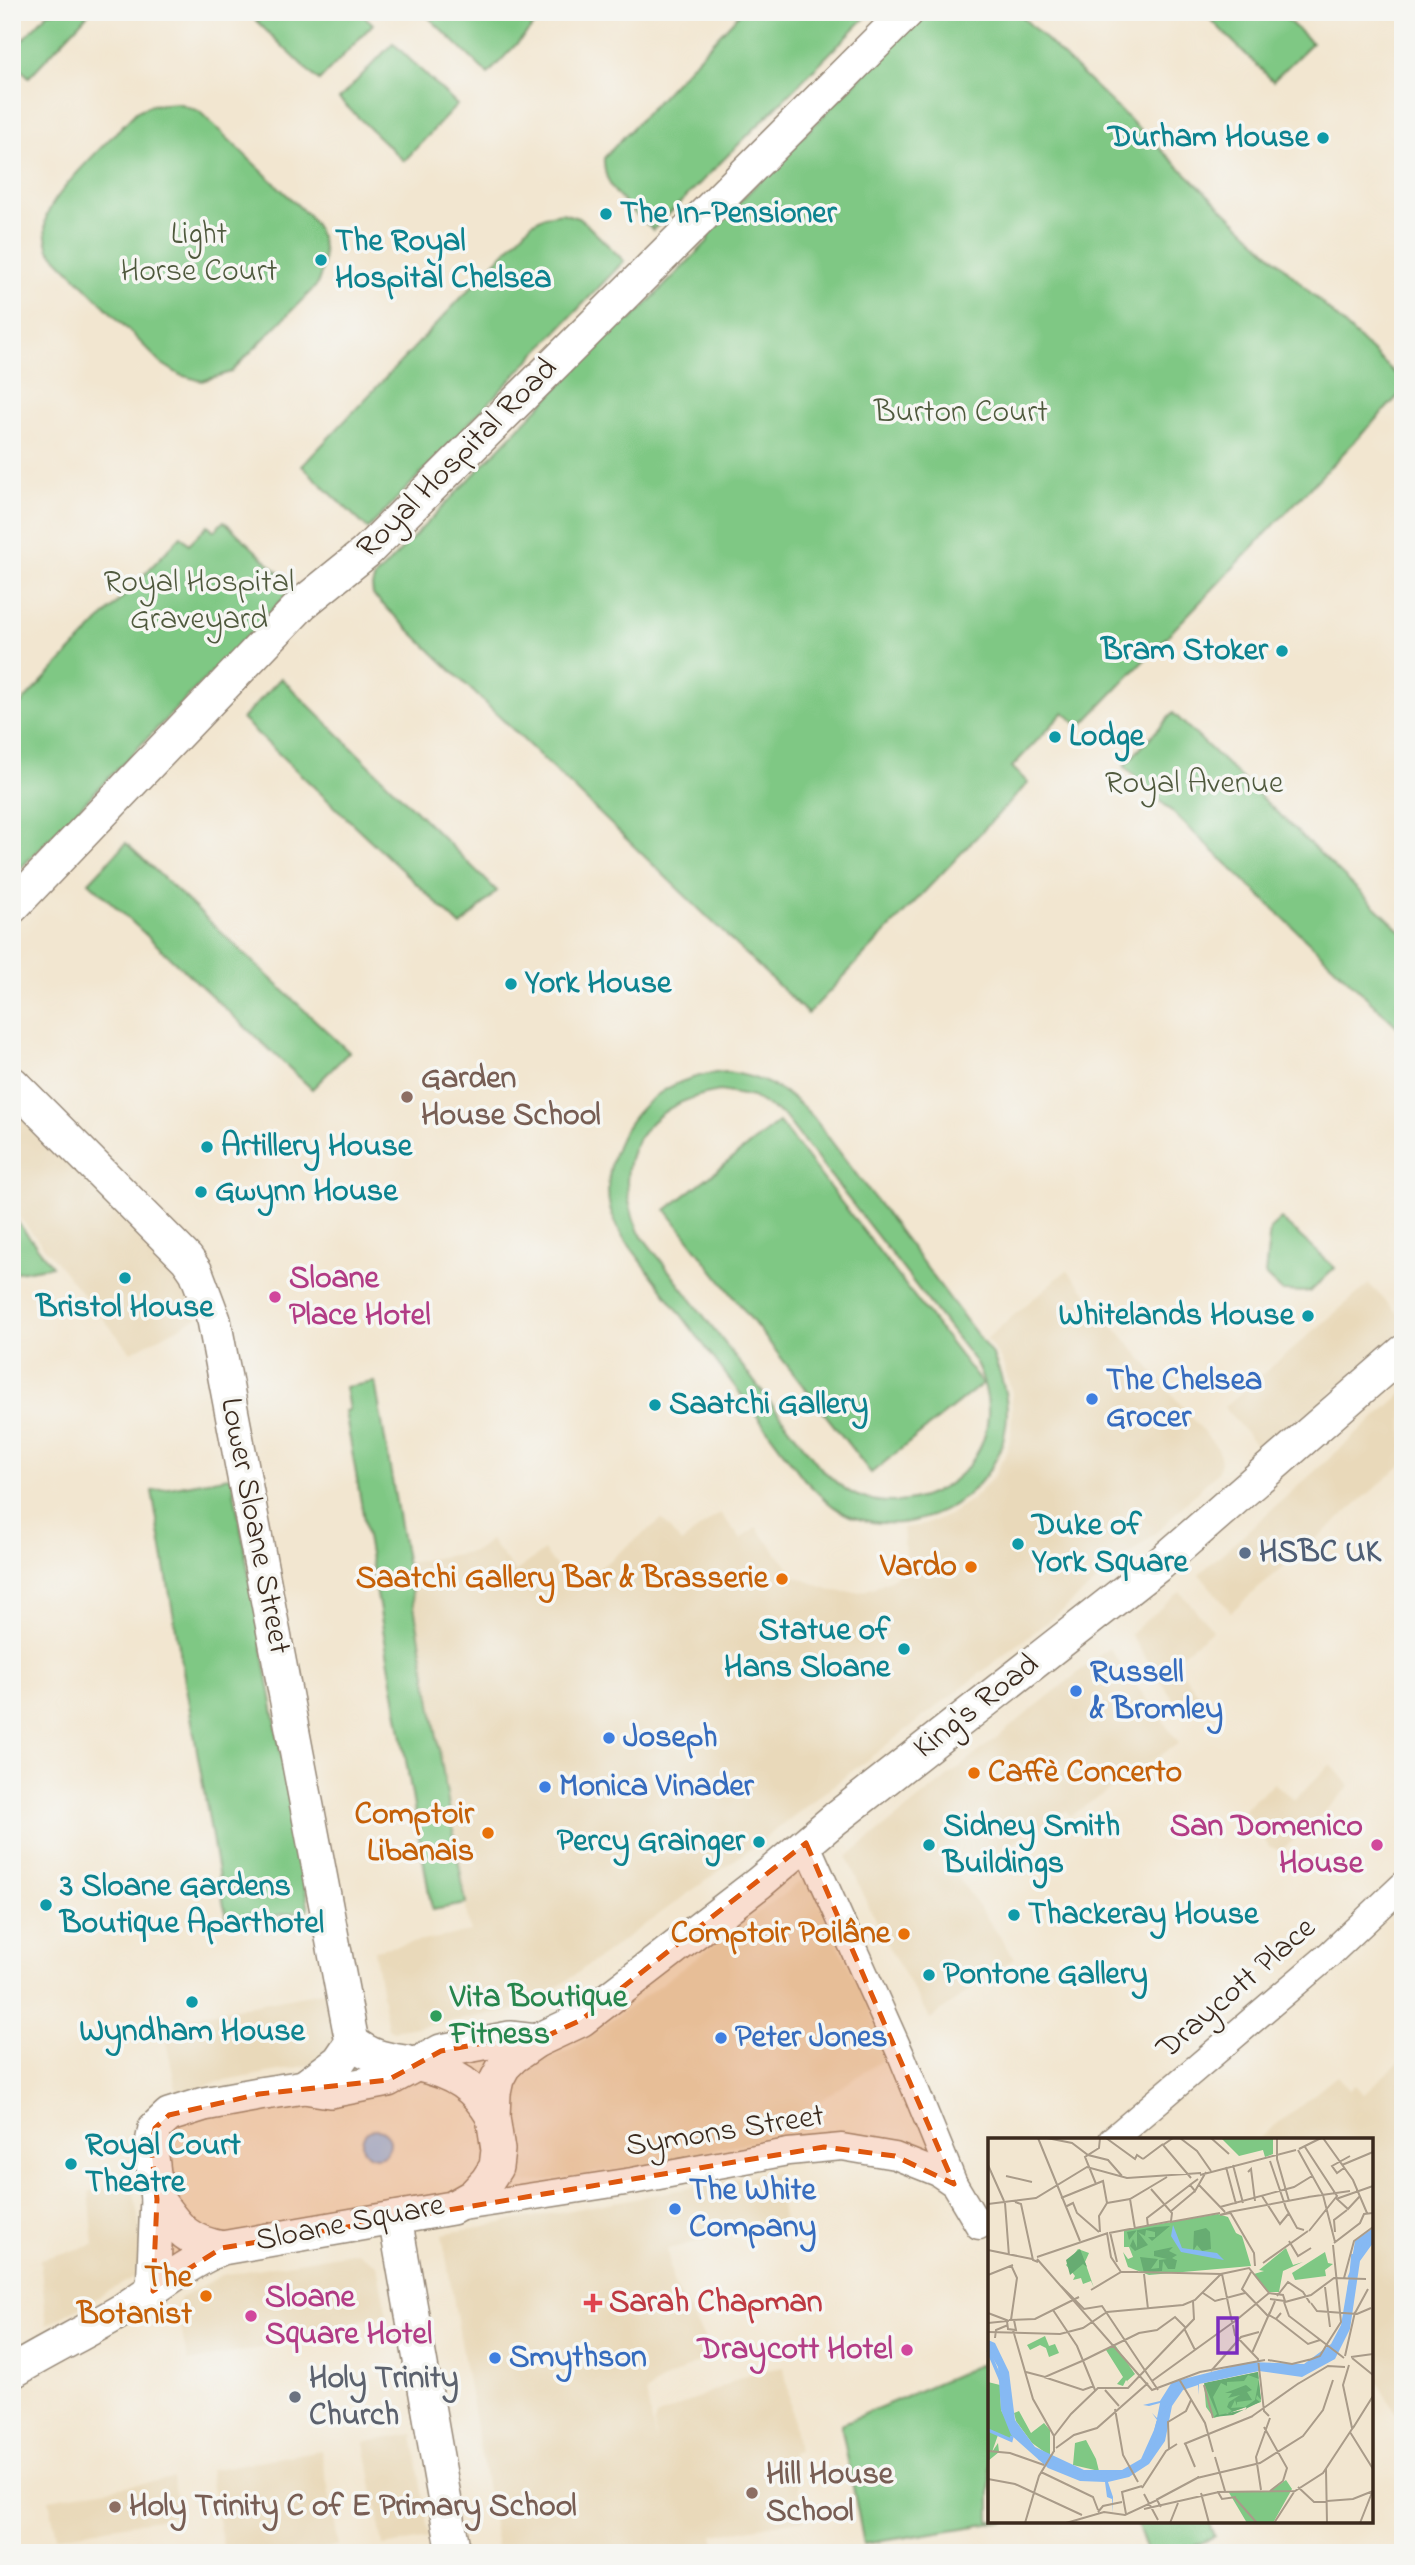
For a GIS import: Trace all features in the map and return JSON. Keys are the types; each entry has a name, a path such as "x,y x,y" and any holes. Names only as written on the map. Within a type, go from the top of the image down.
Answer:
{"main road":[{"name":"Royal Hospital Road","path":"12,907 302,604 365,553 907,12"},
{"name":"Lower Sloane Street","path":"12,1083 187,1259 209,1302 217,1332 352,2042"},
{"name":"King's Road","path":"537,2041 551,2036 592,2012 666,1957 1161,1563 1403,1352"},
{"name":"Sloane Square","path":"153,2291 157,2199 150,2148 152,2136 160,2122 169,2115 204,2104 304,2087 330,2091 388,2080 441,2052 476,2044 510,2038 537,2041"},
{"name":"Sloane Square","path":"18,2369 153,2291 196,2259 222,2248 452,2208 473,2196 496,2167 498,2150 493,2116 497,2080 504,2066 537,2041"},
{"path":"304,2087 339,2061 352,2042 383,2060 419,2064"},
{"name":"Sloane Square","path":"419,2064 452,2076 472,2087 493,2116"},
{"name":"Sloane Square","path":"157,2199 184,2234 203,2244 222,2248"},
{"path":"395,2218 454,2553"}],"street":[{"path":"806,1843 902,2057 954,2184"},
{"name":"Draycott Place","path":"1114,2138 1330,1954 1403,1885"},
{"name":"Symons Street","path":"452,2208 632,2181 824,2147 866,2149 920,2164 954,2184 984,2222"}],"highlighted area":[{"path":"806,1843 954,2184 895,2156 824,2147 222,2248 153,2291 157,2199 151,2148 155,2128 169,2115 259,2094 388,2080 441,2051 510,2038 536,2041 581,2020"}],"shaded area":[{"path":"12,1106 136,1228 186,1287 197,1318 131,1352 12,1209"},
{"name":"Duke of York Square","path":"1067,1270 1219,1450 1221,1463 1218,1471 1161,1528 1064,1609 761,1841 544,1997 516,2010 393,2031 388,2028 374,1950 470,1932 406,1563 475,1551 490,1540 515,1572 544,1551 573,1589 662,1519 681,1543 720,1513 741,1539 756,1527 796,1577 834,1591 860,1592 875,1587 906,1568 903,1528 924,1525 949,1515 975,1497 994,1476 1007,1451 1011,1435 1012,1393 1002,1361 986,1339"},
{"path":"1369,1284 1403,1319 1403,1330 1263,1453 1224,1407"},
{"path":"1403,1393 1403,1464 1231,1612 1199,1574"},
{"path":"1180,1592 1213,1630 1173,1661 1203,1699 1184,1716 1130,1634"},
{"path":"1109,1648 1179,1743 1070,1816 1066,1811 958,1877 1015,1958 930,2019 883,1938 847,1857"},
{"path":"1331,1764 1350,1787 1287,1846 1280,1850 1269,1847 1244,1809 1274,1783 1294,1800"},
{"name":"Peter Jones","path":"807,1877 890,2055 781,2127 754,2141 625,2169 507,2185 508,2176 518,2166 523,2152 516,2104 516,2092 521,2077 541,2062 570,2050"},
{"path":"331,1990 338,2035 321,2063 214,2083 178,2097 162,2022"},
{"path":"1403,2059 1403,2426 1376,2380 1373,2382 1373,2138 1260,2138 1337,2076 1349,2090 1355,2085 1363,2094"},
{"path":"775,2172 784,2222 667,2249 673,2283 713,2354 653,2386 646,2393 656,2443 656,2417 753,2372 784,2367 798,2451 792,2453 804,2519 713,2535 716,2553 498,2553 442,2234"},
{"path":"133,2183 145,2266 140,2274 47,2325 40,2259 94,2245 89,2191"},
{"name":"Sloane Square Hotel","path":"357,2252 377,2265 387,2315 338,2325 339,2333 188,2362 177,2308 180,2298 222,2275"},
{"path":"413,2434 429,2538 383,2546 365,2442"},
{"path":"321,2450 339,2546 299,2553 224,2553 209,2470"},
{"name":"Holy Trinity C of E Primary School","path":"173,2478 180,2515 56,2537 49,2499"}],"green space":[{"path":"49,12 90,12 29,77 12,61 12,51"},
{"path":"255,12 360,12 373,24 319,81 251,16"},
{"path":"423,12 539,12 543,16 488,74"},
{"path":"741,12 871,12 653,230 613,189 608,180 604,158"},
{"name":"Burton Court","path":"924,12 1017,12 1403,381 1403,391 1080,727 1064,712 1012,767 1028,783 808,1014 373,595 372,586 375,577 623,320 631,320 708,241 708,234"},
{"path":"1203,12 1279,12 1312,43 1273,81"},
{"path":"393,43 457,105 404,161 339,99"},
{"name":"Light Horse Court","path":"178,103 199,111 311,218 320,235 323,251 317,285 231,372 202,381 180,375 161,363 49,250 45,226 51,207 60,193 137,111 151,105"},
{"path":"562,213 581,219 624,261 368,529 302,466 532,223 545,216"},
{"name":"Royal Hospital Graveyard","path":"224,521 285,579 291,588 289,593 12,877 12,713 181,536 189,544 208,525 214,531"},
{"path":"281,678 497,891 461,926 242,719"},
{"name":"Royal Avenue","path":"1173,713 1403,933 1403,1032 1124,766"},
{"path":"126,843 349,1052 312,1089 89,882"},
{"path":"727,1072 752,1077 774,1086 804,1108 993,1356 1006,1397 1003,1441 992,1466 976,1487 955,1504 931,1516 905,1522 877,1523 850,1516 831,1505 804,1479 623,1237 611,1212 608,1195 614,1154 622,1136 631,1120 657,1095 689,1079","holes":["720,1091 753,1097 784,1116 976,1363 988,1401 984,1437 975,1457 961,1474 924,1497 880,1501 858,1496 828,1475 639,1232 630,1205 627,1181 630,1158 639,1139 652,1122 671,1108 693,1098"]},
{"path":"779,1122 982,1384 871,1473 666,1210"},
{"path":"12,1215 52,1266 12,1273"},
{"path":"1281,1219 1335,1268 1310,1292 1282,1291 1265,1275 1270,1229"},
{"path":"375,1382 466,1904 432,1910 345,1411 349,1410 345,1387"},
{"path":"229,1477 232,1479 309,1910 227,1924 152,1491"},
{"path":"988,2361 988,2523 994,2523 864,2544 841,2424"},
{"path":"1137,2523 1210,2523 1215,2536 1181,2553 1148,2553"}],"water":[{"path":"376,2129 386,2133 390,2143 386,2153 376,2157 366,2153 362,2143 366,2133"}],"place":[{"name":"Durham House","path":"1323,138"},
{"name":"The In-Pensioner","path":"606,214"},
{"name":"The Royal Hospital Chelsea","path":"321,260"},
{"name":"Bram Stoker","path":"1282,651"},
{"name":"Lodge","path":"1055,737"},
{"name":"York House","path":"511,984"},
{"name":"Garden House School","path":"407,1097"},
{"name":"Artillery House","path":"207,1147"},
{"name":"Gwynn House","path":"201,1192"},
{"name":"Bristol House","path":"125,1278"},
{"name":"Sloane Place Hotel","path":"275,1297"},
{"name":"Whitelands House","path":"1308,1316"},
{"name":"The Chelsea Grocer","path":"1092,1399"},
{"name":"Saatchi Gallery","path":"655,1405"},
{"name":"Duke of York Square","path":"1018,1544"},
{"name":"HSBC UK","path":"1245,1553"},
{"name":"Vardo","path":"971,1567"},
{"name":"Saatchi Gallery Bar & Brasserie","path":"782,1579"},
{"name":"Statue of Hans Sloane","path":"904,1649"},
{"name":"Russell & Bromley","path":"1076,1691"},
{"name":"Joseph","path":"609,1738"},
{"name":"Caffè Concerto","path":"974,1773"},
{"name":"Monica Vinader","path":"545,1787"},
{"name":"Comptoir Libanais","path":"488,1833"},
{"name":"Percy Grainger","path":"759,1842"},
{"name":"Sidney Smith Buildings","path":"929,1845"},
{"name":"San Domenico House","path":"1377,1845"},
{"name":"3 Sloane Gardens Boutique Aparthotel","path":"46,1905"},
{"name":"Thackeray House","path":"1014,1915"},
{"name":"Comptoir Poilâne","path":"904,1934"},
{"name":"Pontone Gallery","path":"929,1975"},
{"name":"Wyndham House","path":"192,2002"},
{"name":"Vita Boutique Fitness","path":"436,2016"},
{"name":"Peter Jones","path":"721,2038"},
{"name":"Royal Court Theatre","path":"71,2164"},
{"name":"The White Company","path":"675,2209"},
{"name":"The Botanist","path":"206,2296"},
{"name":"Sarah Chapman","path":"593,2303"},
{"name":"Sloane Square Hotel","path":"251,2316"},
{"name":"Draycott Hotel","path":"907,2350"},
{"name":"Smythson","path":"495,2358"},
{"name":"Holy Trinity Church","path":"295,2397"},
{"name":"Hill House School","path":"752,2493"},
{"name":"Holy Trinity C of E Primary School","path":"115,2507"}]}
